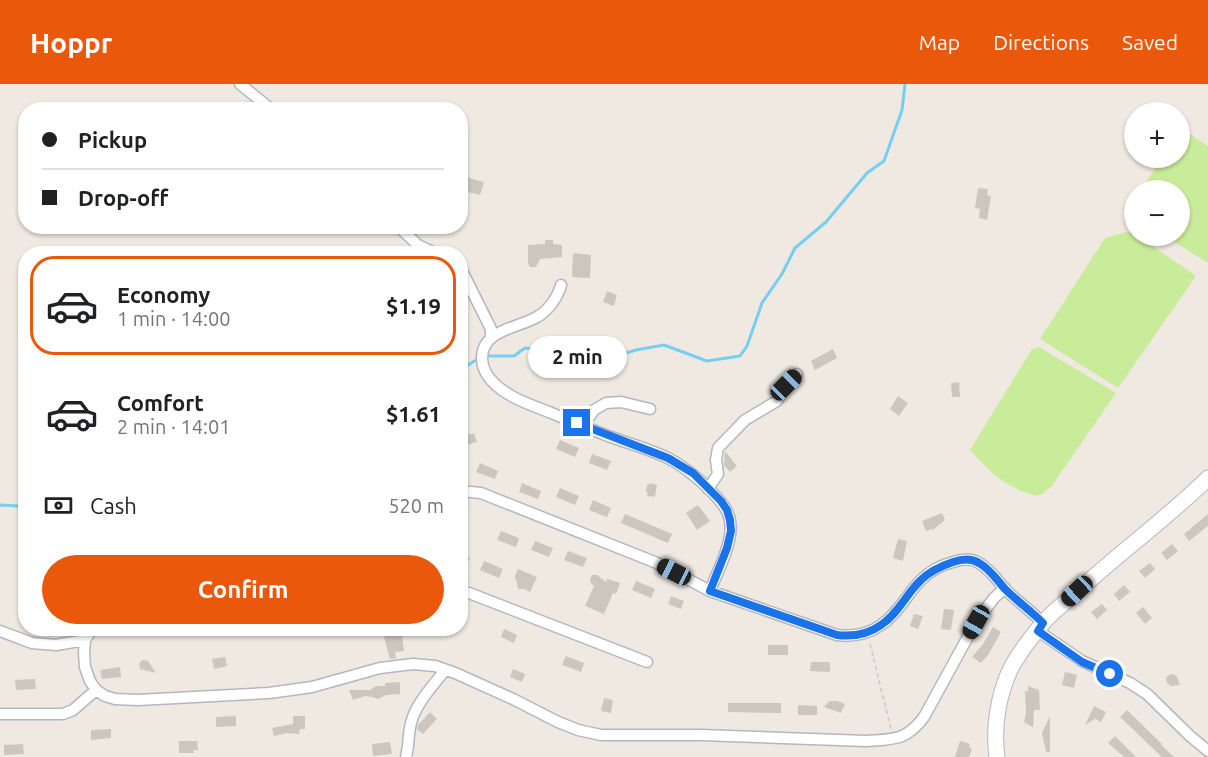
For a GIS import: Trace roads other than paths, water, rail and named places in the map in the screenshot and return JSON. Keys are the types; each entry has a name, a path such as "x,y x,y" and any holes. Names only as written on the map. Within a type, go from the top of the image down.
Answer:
{"street":[{"path":"240,84 262,102"},
{"path":"406,234 420,246"},
{"path":"468,283 491,329 491,338"},
{"path":"561,285 557,295 543,313 491,338 482,352 486,375 497,387 532,405 668,458 693,473 727,510 730,520 731,531 727,548 710,591"},
{"path":"708,489 718,474 716,460 718,448 745,420 775,403 786,385 797,374"},
{"path":"577,423 606,403 621,402 650,409"},
{"path":"997,757 996,728 1003,688 1012,668 1041,627 1091,578 1208,478"},
{"path":"468,492 481,494 657,563 710,591 837,635 858,635 883,624 921,580 938,568 961,559 979,562 993,574 1041,627 1082,662 1130,683 1147,694 1208,751"},
{"path":"88,636 84,653 85,667 90,681 96,690 116,699 138,700 269,693 312,687 380,668 401,665 435,666 466,677 578,730 601,735 701,735 866,741 894,739 916,727 924,717 976,622 994,598 1005,588"},
{"path":"468,593 647,662"},
{"path":"0,632 32,643 56,645 85,640"},
{"path":"406,757 410,725 415,711 445,670"},
{"path":"0,714 63,714 73,710 96,690"}],"waterway":[{"path":"484,356 514,356 525,348 606,359 664,345 707,361 740,356 747,346 762,303 782,274 795,248 826,222 867,173 884,161 902,110 905,84"},
{"path":"468,365 476,360"},
{"path":"0,505 18,506"}]}
